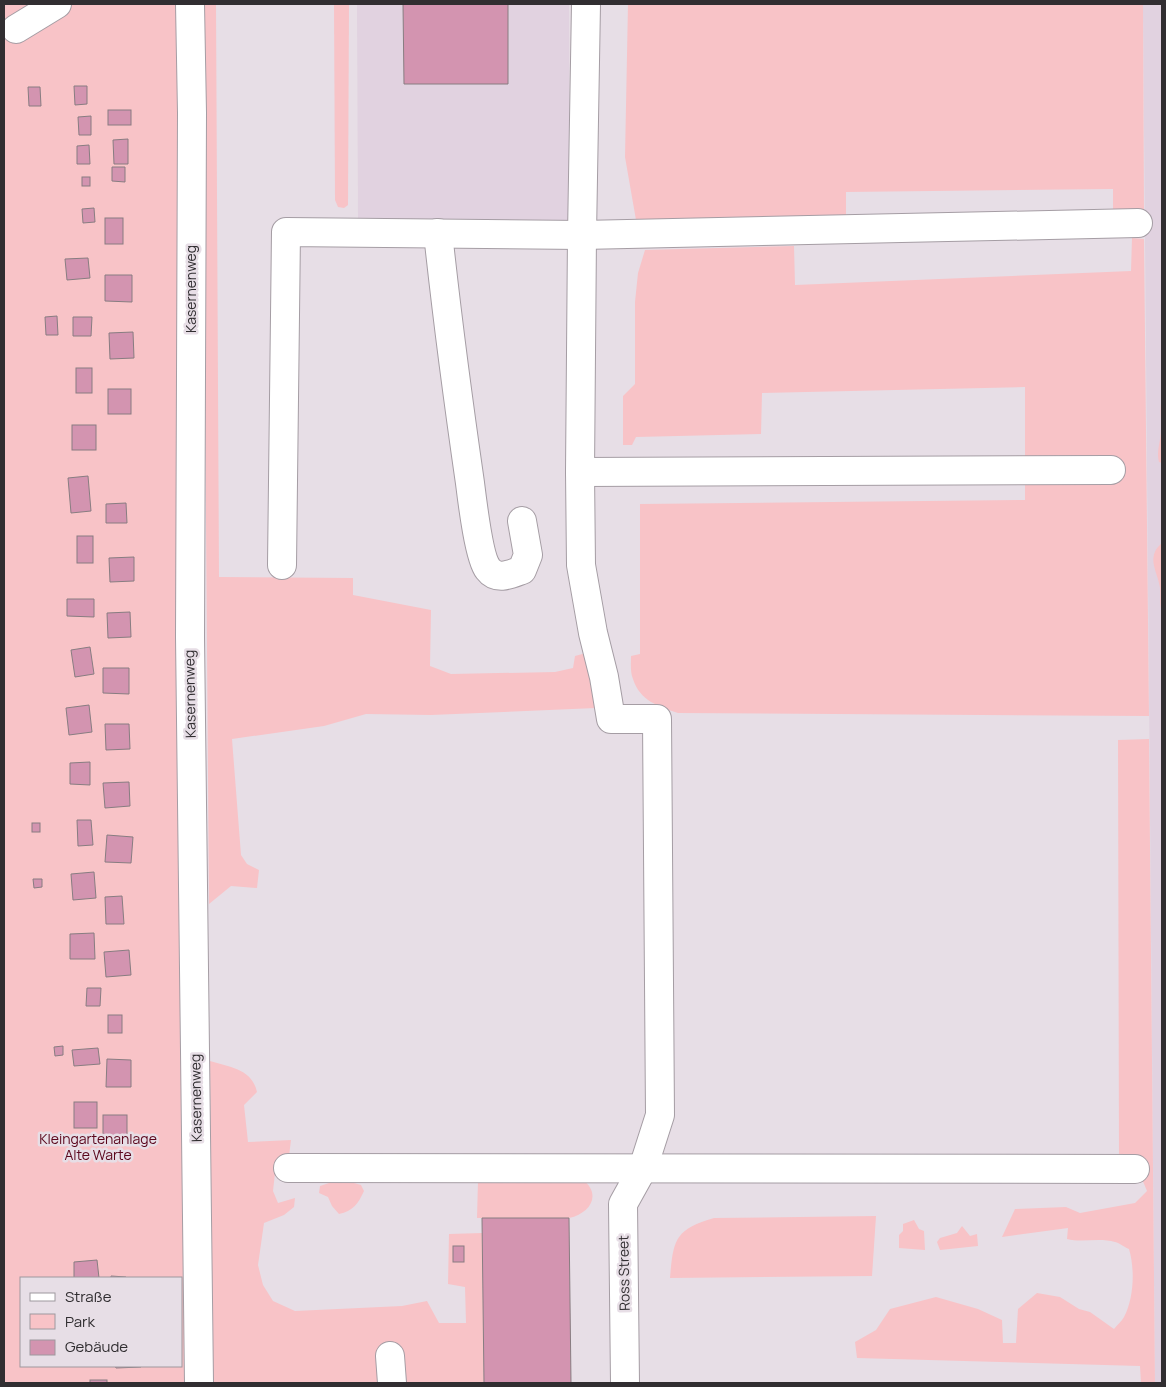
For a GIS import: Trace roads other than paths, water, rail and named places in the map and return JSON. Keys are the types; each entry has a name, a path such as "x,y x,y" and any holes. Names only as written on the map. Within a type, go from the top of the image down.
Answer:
{"lane":[{"path":"16,29 57,4"},
{"name":"Kasernenweg","path":"190,4 192,113 190,638 199,1383"},
{"path":"586,4 580,472 1111,470"},
{"path":"282,565 286,232 582,235 1138,223"},
{"path":"438,233 449,337 473,505 482,555 487,569 496,576 508,576 522,570 528,555 522,520"},
{"name":"Ross Street","path":"580,472 581,565 611,719 657,719 660,1115 643,1168 623,1204 626,1383"},
{"path":"288,1168 1135,1169"},
{"path":"390,1356 392,1383"}],"park label":[{"name":"Kleingartenanlage Alte Warte","path":"98,1148"}]}
